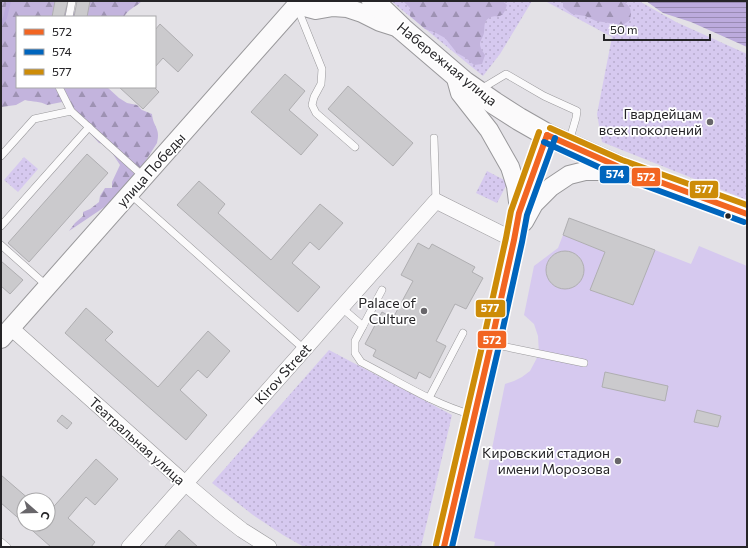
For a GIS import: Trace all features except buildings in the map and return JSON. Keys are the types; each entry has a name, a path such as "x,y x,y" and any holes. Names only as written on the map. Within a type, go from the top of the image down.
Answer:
{"main road":[{"name":"Набережная улица","path":"373,1 402,29 477,92 547,135 619,167 747,214"}],"street":[{"path":"298,3 316,10 333,7 347,8 362,13 380,22 402,29"},
{"name":"улица Победы","path":"6,333 298,3"},
{"path":"455,75 460,93 489,130 510,167 516,186 519,213"},
{"path":"444,547 491,344 519,213 547,135"},
{"path":"514,240 534,204 551,188 569,175 585,171 619,167"},
{"path":"436,201 514,240"},
{"name":"Kirov Street","path":"129,547 436,201"},
{"name":"Театральная улица","path":"6,333 218,512 242,530 269,547"}],"lane":[{"path":"69,16 72,1"},
{"path":"298,3 322,69 321,84 314,97 312,105 316,113 355,147"},
{"path":"477,92 506,74 544,96 576,111 576,118 568,144"},
{"path":"59,88 71,111 144,177"},
{"path":"1,156 34,119 71,111"},
{"path":"1,226 89,127"},
{"path":"434,138 436,201"},
{"path":"130,193 305,350"},
{"path":"1,245 47,286"},
{"path":"382,290 355,342 355,353 361,362 440,404 474,415"},
{"path":"342,308 363,326"},
{"path":"429,398 463,333"},
{"path":"491,344 584,363"},
{"path":"1,542 7,547"}],"shaded area":[{"path":"391,1 532,1 500,54 483,76"},
{"path":"545,1 639,1 676,22 747,54 747,200 602,142 597,114 612,37"},
{"path":"646,1 747,1 747,47 691,22 663,13"},
{"path":"24,157 38,169 18,192 4,180"},
{"path":"487,171 508,182 497,203 476,193"},
{"name":"Кировский стадион имени Морозова","path":"563,235 605,252 591,290 632,305 655,250 691,264 699,246 747,266 747,547 494,547 495,542 474,538 505,384 522,377 530,371 539,354 538,336 534,324 524,315 534,266 558,248"},
{"path":"329,350 452,415 421,547 304,547 253,515 212,483"}],"green space":[{"path":"1,1 66,1 72,11 80,12 89,1 142,1 125,16 16,16 16,88 108,88 127,103 137,105 142,110 152,114 158,134 157,143 134,179 109,204 69,231 83,216 83,212 99,202 100,196 105,188 112,188 112,182 120,165 107,145 99,143 62,102 47,105 25,100 16,105 1,107"},
{"path":"403,1 503,1 507,5 503,14 489,18 486,21 484,34 480,44 485,55 482,64 474,65 457,53 445,38 425,29 410,16 410,8"},
{"path":"563,1 623,1 630,9 630,20 623,25 596,21 585,16 572,14 563,7"}],"waterway":[{"path":"1,24 5,18 9,1"}],"transit line":[{"name":"577","path":"550,128 622,160 747,205"},
{"name":"577","path":"436,545 483,342 511,211 539,132"},
{"name":"572","path":"547,135 619,167 747,214"},
{"name":"572","path":"444,547 491,344 519,213 547,135"},
{"name":"574","path":"452,547 499,346 527,215 555,138"},
{"name":"574","path":"544,142 616,175 744,222"}],"place":[{"name":"Гвардейцам всех поколений","path":"710,122"},
{"name":"Palace of Culture","path":"424,311"},
{"name":"Кировский стадион имени Морозова","path":"618,461"}]}
